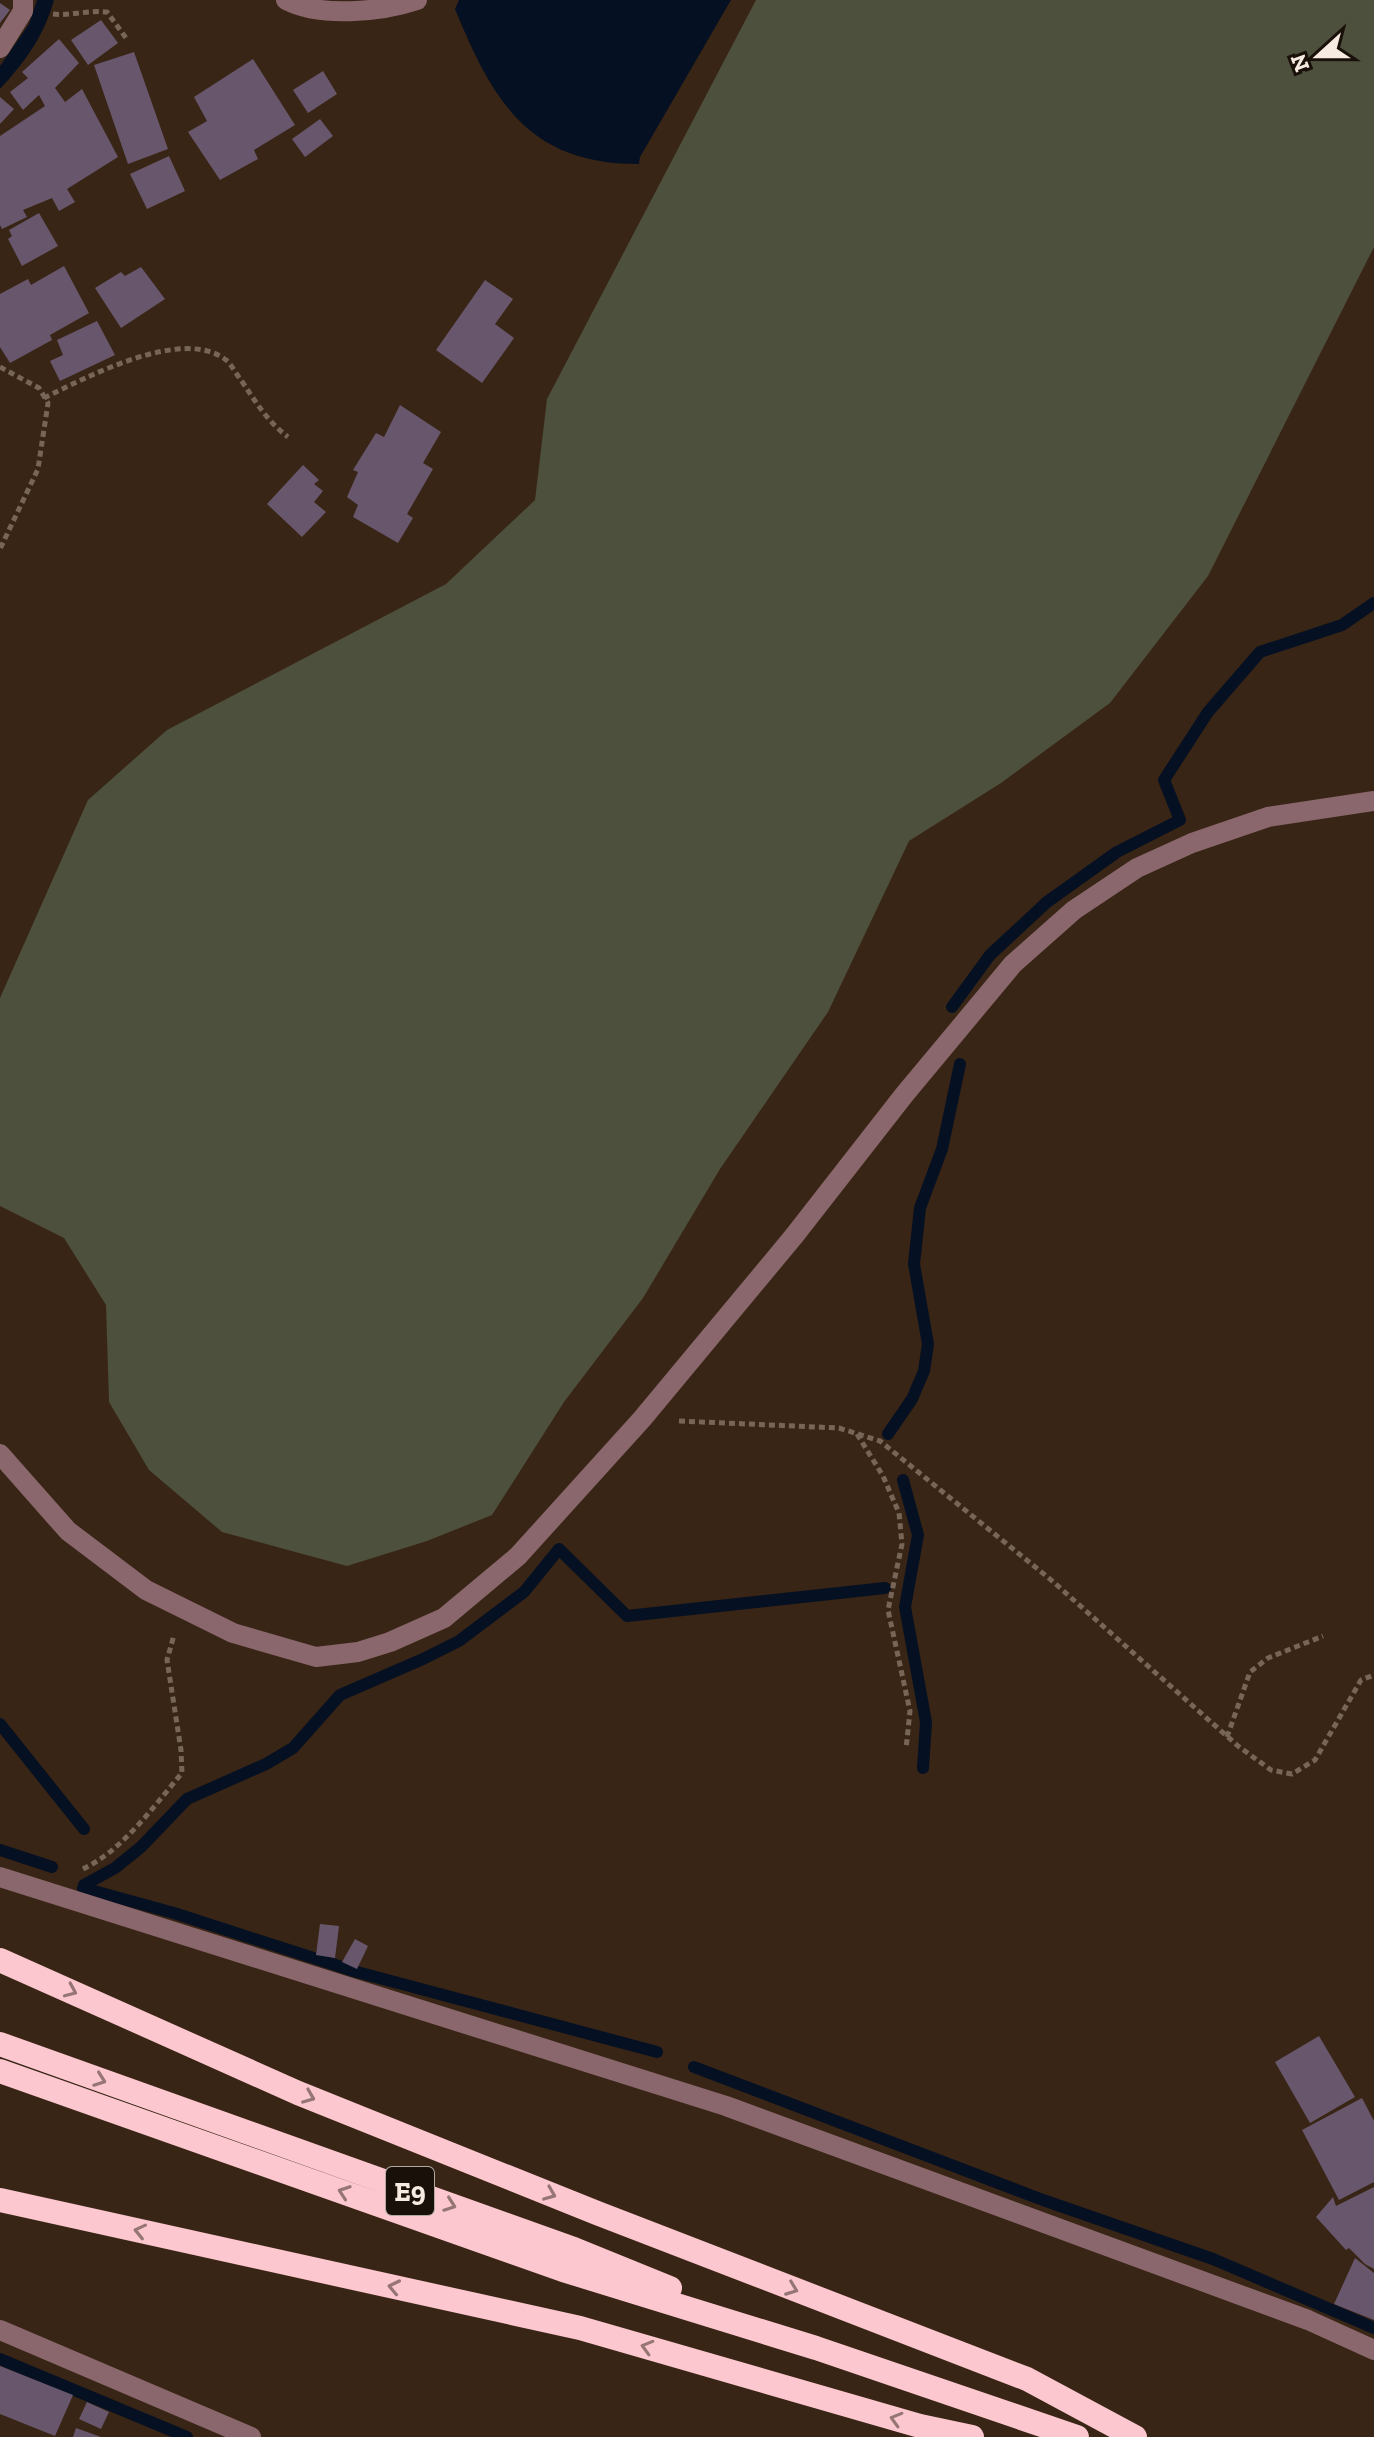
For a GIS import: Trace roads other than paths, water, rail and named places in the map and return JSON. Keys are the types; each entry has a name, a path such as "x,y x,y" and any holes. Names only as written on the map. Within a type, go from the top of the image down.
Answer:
{"highway":[{"path":"0,1960 298,2093 597,2213 1027,2379 1135,2437"},
{"name":"E9","path":"0,2044 574,2249 816,2348"},
{"name":"E9","path":"0,2071 563,2270 816,2348 1077,2437"},
{"path":"0,2200 580,2328 920,2426 972,2437"}],"street":[{"path":"286,0 321,12 396,7 417,0"},
{"path":"0,48 23,6"},
{"path":"0,1454 68,1531 146,1590 233,1633 316,1657 358,1652 390,1642 444,1618 518,1556 642,1419 1013,964 1074,910 1137,868 1192,843 1268,817 1374,801"},
{"path":"0,1877 726,2106 1308,2320 1374,2350"},
{"path":"0,2330 251,2437"}],"water":[{"path":"37,0 54,0 33,48 0,89 0,66 29,24"},
{"path":"459,0 731,0 640,157 639,164 601,161 569,153 542,139 520,121 484,72 455,9"}],"waterway":[{"path":"952,1007 990,955 1047,902 1117,852 1180,820 1164,780 1208,712 1260,652 1342,625 1374,603"},
{"path":"888,1434 912,1399 924,1371 928,1344 914,1264 920,1208 942,1149 960,1064"},
{"path":"903,1480 918,1535 905,1607 926,1722 923,1768"},
{"path":"84,1885 115,1868 141,1847 187,1799 266,1764 293,1748 340,1695 459,1641 524,1592 559,1549 627,1616 885,1588"},
{"path":"0,1724 84,1829"},
{"path":"0,1850 52,1867"},
{"path":"83,1888 174,1913 357,1972 657,2052"},
{"path":"694,2067 1043,2200 1213,2259 1374,2328"},
{"path":"0,2359 187,2437"}]}
